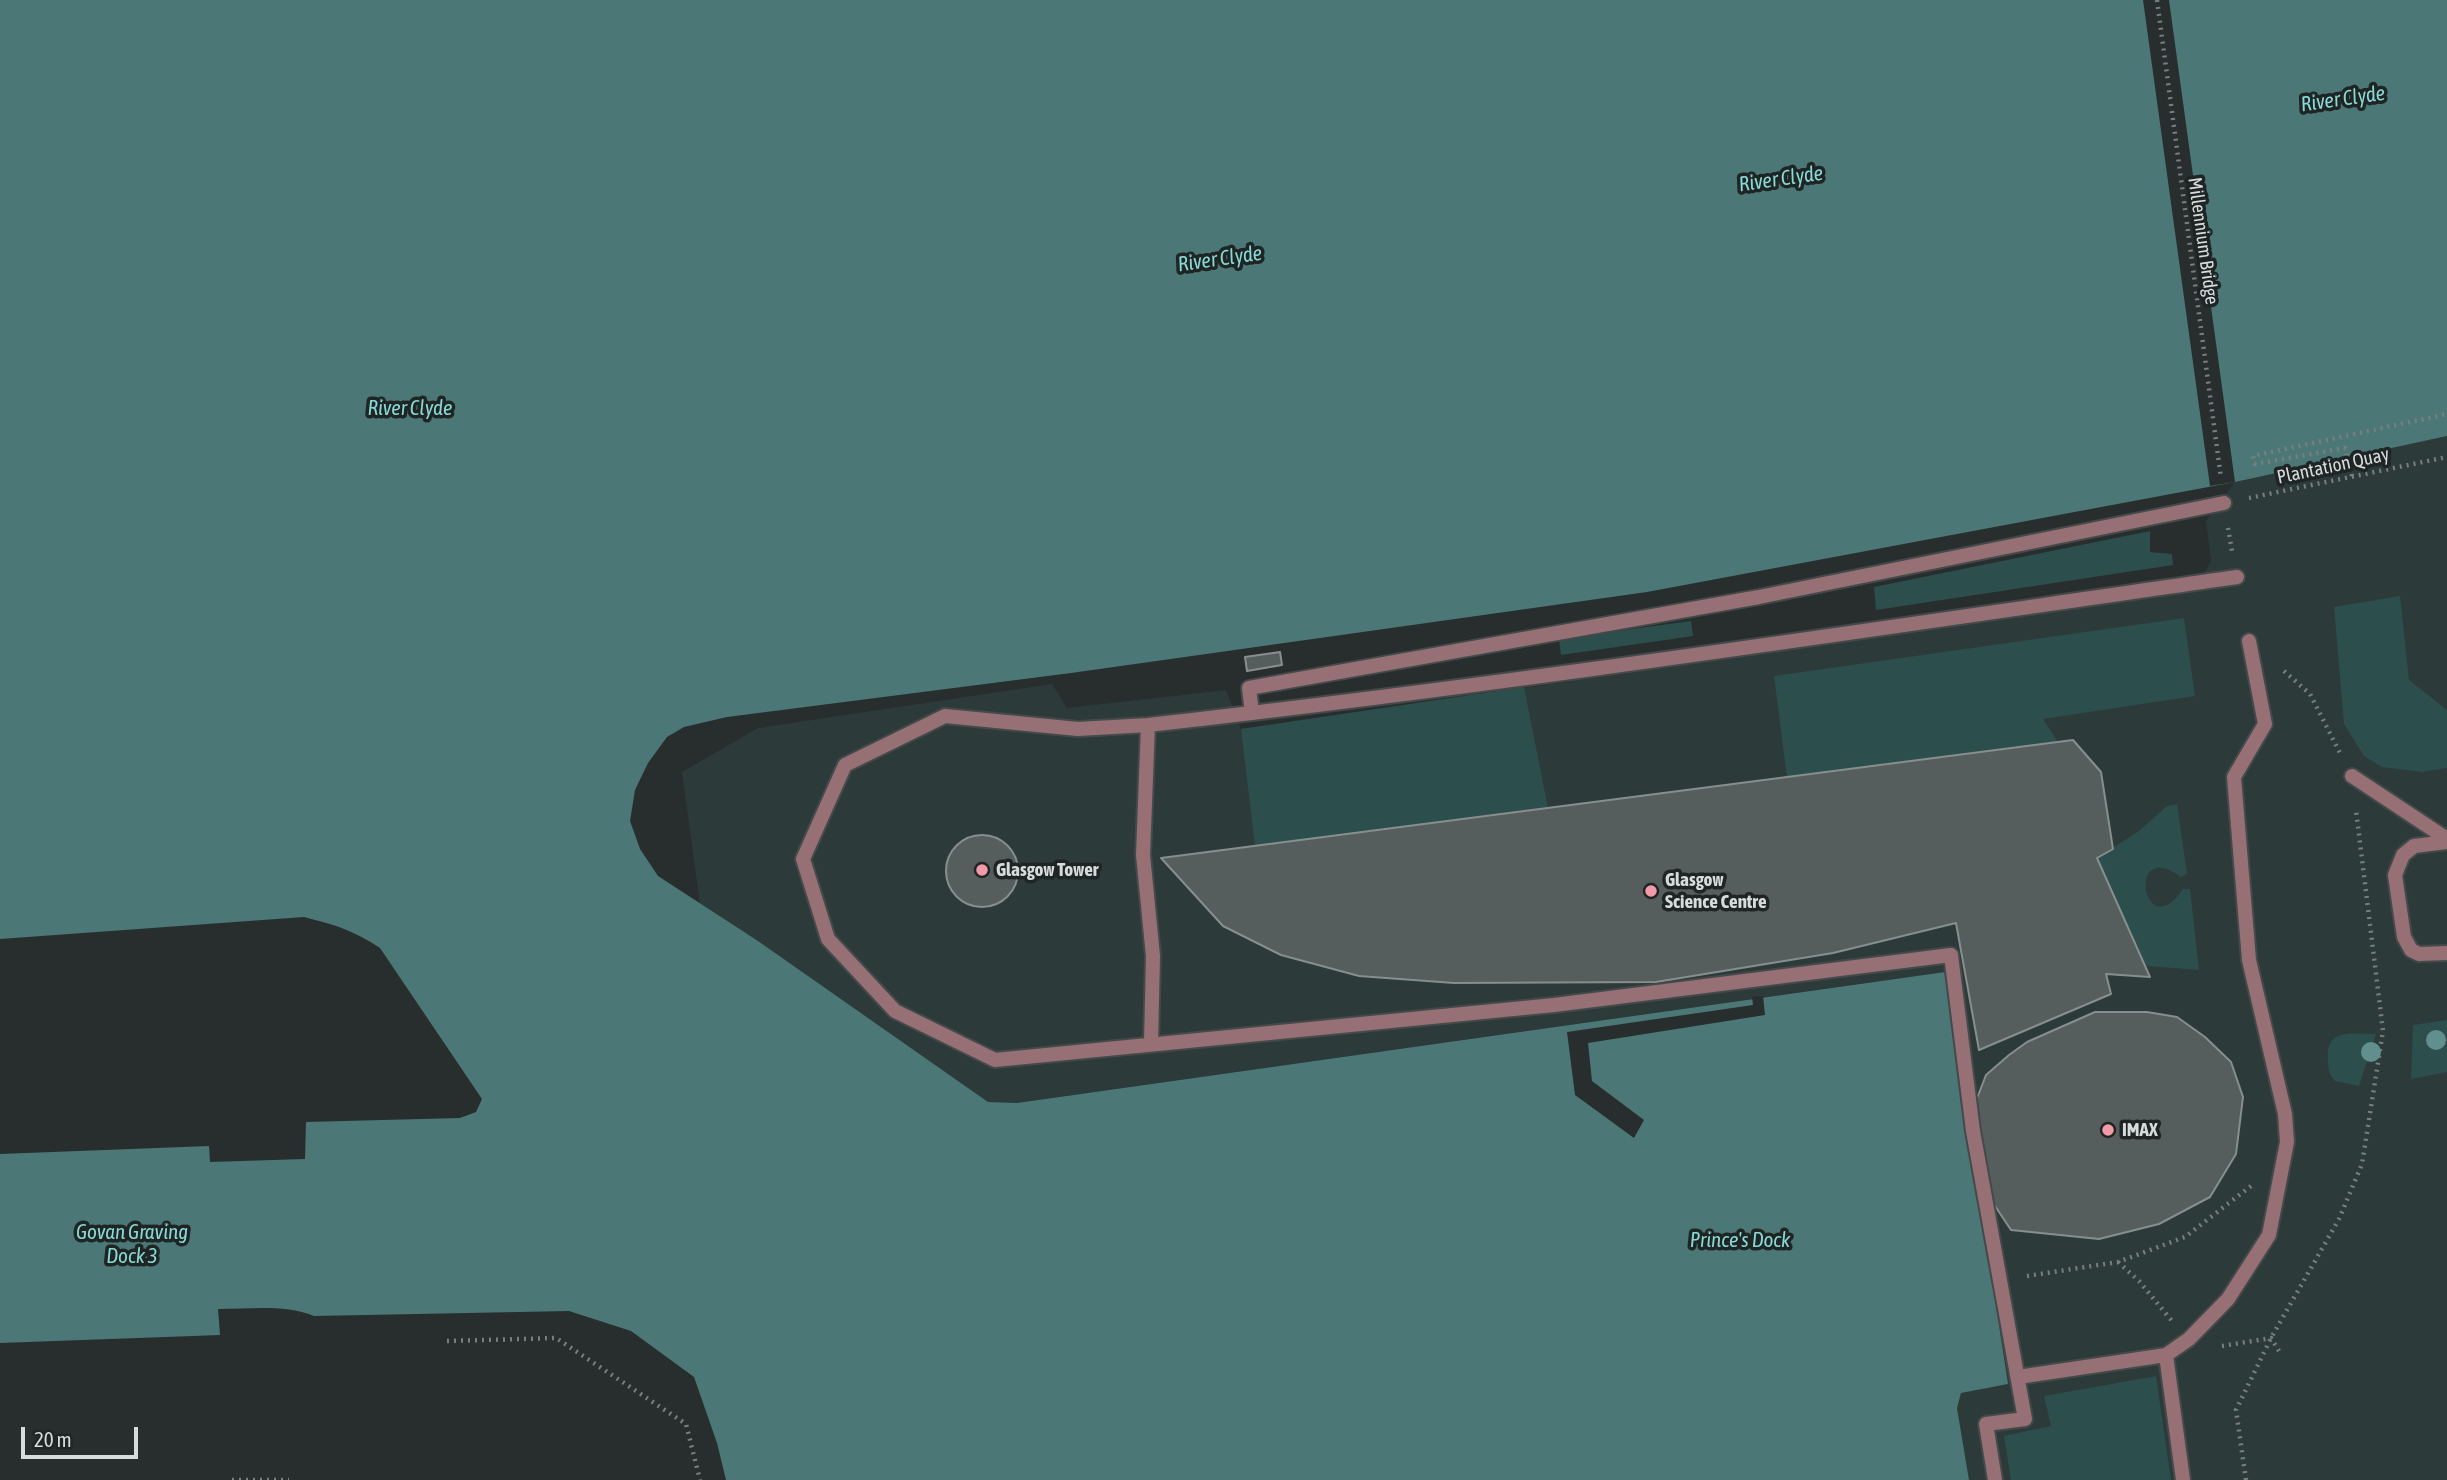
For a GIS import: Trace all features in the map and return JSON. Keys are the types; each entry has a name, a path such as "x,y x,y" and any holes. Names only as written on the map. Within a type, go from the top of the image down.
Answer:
{"street":[{"path":"1252,713 1249,688 1759,597 2224,503"},
{"path":"1995,1480 1986,1424 2025,1419 1973,1131 1951,955 1554,1005 995,1060 895,1011 828,939 803,859 845,765 945,716 1078,729 1148,725 1718,651 2237,577"},
{"path":"2018,1377 2165,1355 2189,1339 2228,1299 2269,1235 2287,1142 2285,1114 2249,960 2234,776 2265,724 2249,641"},
{"path":"1148,725 1143,855 1153,956 1151,1044"},
{"path":"2352,776 2447,841"},
{"path":"2447,841 2414,845 2403,855 2395,874 2404,937 2411,950 2419,954 2447,953"},
{"path":"2165,1355 2183,1480"}],"path":[{"name":"Millennium Bridge","path":"2157,0 2222,485"},
{"path":"2353,476 2345,448 2255,464 2253,456 2447,414"},
{"name":"Plantation Quay","path":"2224,503 2447,457"},
{"path":"2246,1480 2236,1410 2271,1338 2340,1219 2362,1164 2383,1031 2352,776 2310,695 2249,641"},
{"path":"1999,1280 2118,1262 2185,1237 2236,1200 2285,1153"},
{"path":"2118,1262 2139,1281 2156,1304 2189,1339"},
{"path":"447,1341 556,1338 686,1424 700,1480"},
{"path":"2218,1346 2271,1338"},
{"path":"2271,1338 2279,1351"},
{"path":"232,1480 289,1480"}],"shaded area":[{"path":"2447,436 2447,1480 1969,1480 1957,1408 1961,1393 2007,1384 1945,972 1017,1103 988,1102 758,941 700,904 682,772 758,728 1052,684 1067,708 1226,690 1241,729 2193,592 2211,561 2206,521 2235,482"},
{"path":"2150,531 2150,552 2172,554 2173,565 1876,610 1874,587"},
{"path":"2400,596 2409,680 2447,710 2447,768 2422,772 2382,767 2364,756 2344,724 2334,607"},
{"path":"2184,618 2195,696 2043,719 2058,742 1787,777 1774,676"},
{"path":"1691,621 1693,636 1561,655 1559,639"},
{"path":"1524,687 1548,808 1255,846 1241,729"},
{"path":"2177,804 2187,874 2181,877 2163,868 2152,870 2146,878 2146,890 2150,900 2158,906 2169,904 2183,889 2190,889 2199,970 2146,966 2097,858 2139,831 2167,806"},
{"path":"2447,1020 2447,1072 2411,1079 2413,1025"},
{"path":"2376,1034 2359,1086 2335,1081 2328,1066 2328,1049 2331,1042 2342,1035"},
{"path":"2156,1376 2171,1480 2011,1480 2004,1436 2051,1426 2044,1396"}],"water":[{"name":"River Clyde","path":"0,0 2447,0 2447,436 2235,482 1647,592 1071,673 727,717 684,727 667,737 648,763 635,790 630,821 640,849 658,876 758,941 988,1102 1017,1103 1945,972 2008,1384 1961,1393 1957,1408 1969,1480 726,1480 717,1443 694,1377 631,1331 569,1311 314,1316 279,1309 218,1309 220,1335 0,1343 0,1154 209,1146 210,1162 305,1159 306,1122 460,1118 476,1112 482,1099 380,948 335,926 304,917 0,939"}],"pier":[{"path":"2143,0 2169,0 2235,482 2210,486"},
{"path":"1763,996 1765,1015 1588,1043 1592,1081 1644,1120 1634,1138 1575,1095 1567,1032 1753,1005 1752,997"}],"building":[{"path":"1280,652 1282,665 1247,671 1245,657"},
{"name":"Glasgow Science Centre","path":"2073,740 2101,772 2113,849 2097,858 2150,977 2106,974 2111,994 1979,1050 1956,923 1833,953 1656,982 1454,983 1359,976 1281,955 1223,926 1161,858"},
{"name":"Glasgow Tower","path":"982,835 996,838 1008,845 1015,857 1018,871 1015,885 1008,897 996,904 982,907 968,904 956,897 949,885 946,871 949,857 956,845 968,838"},
{"name":"IMAX","path":"2095,1012 2147,1012 2177,1017 2205,1037 2231,1062 2243,1097 2236,1154 2210,1197 2159,1224 2099,1239 2011,1230 1991,1200 1974,1106 1986,1075 2009,1055 2027,1042"}],"place":[{"name":"Glasgow Tower","path":"982,870"},
{"name":"Glasgow Science Centre","path":"1651,891"},
{"name":"IMAX","path":"2108,1130"}],"water label":[{"name":"Prince's Dock","path":"1740,1240"},
{"name":"Govan Graving Dock 3","path":"132,1244"}]}
